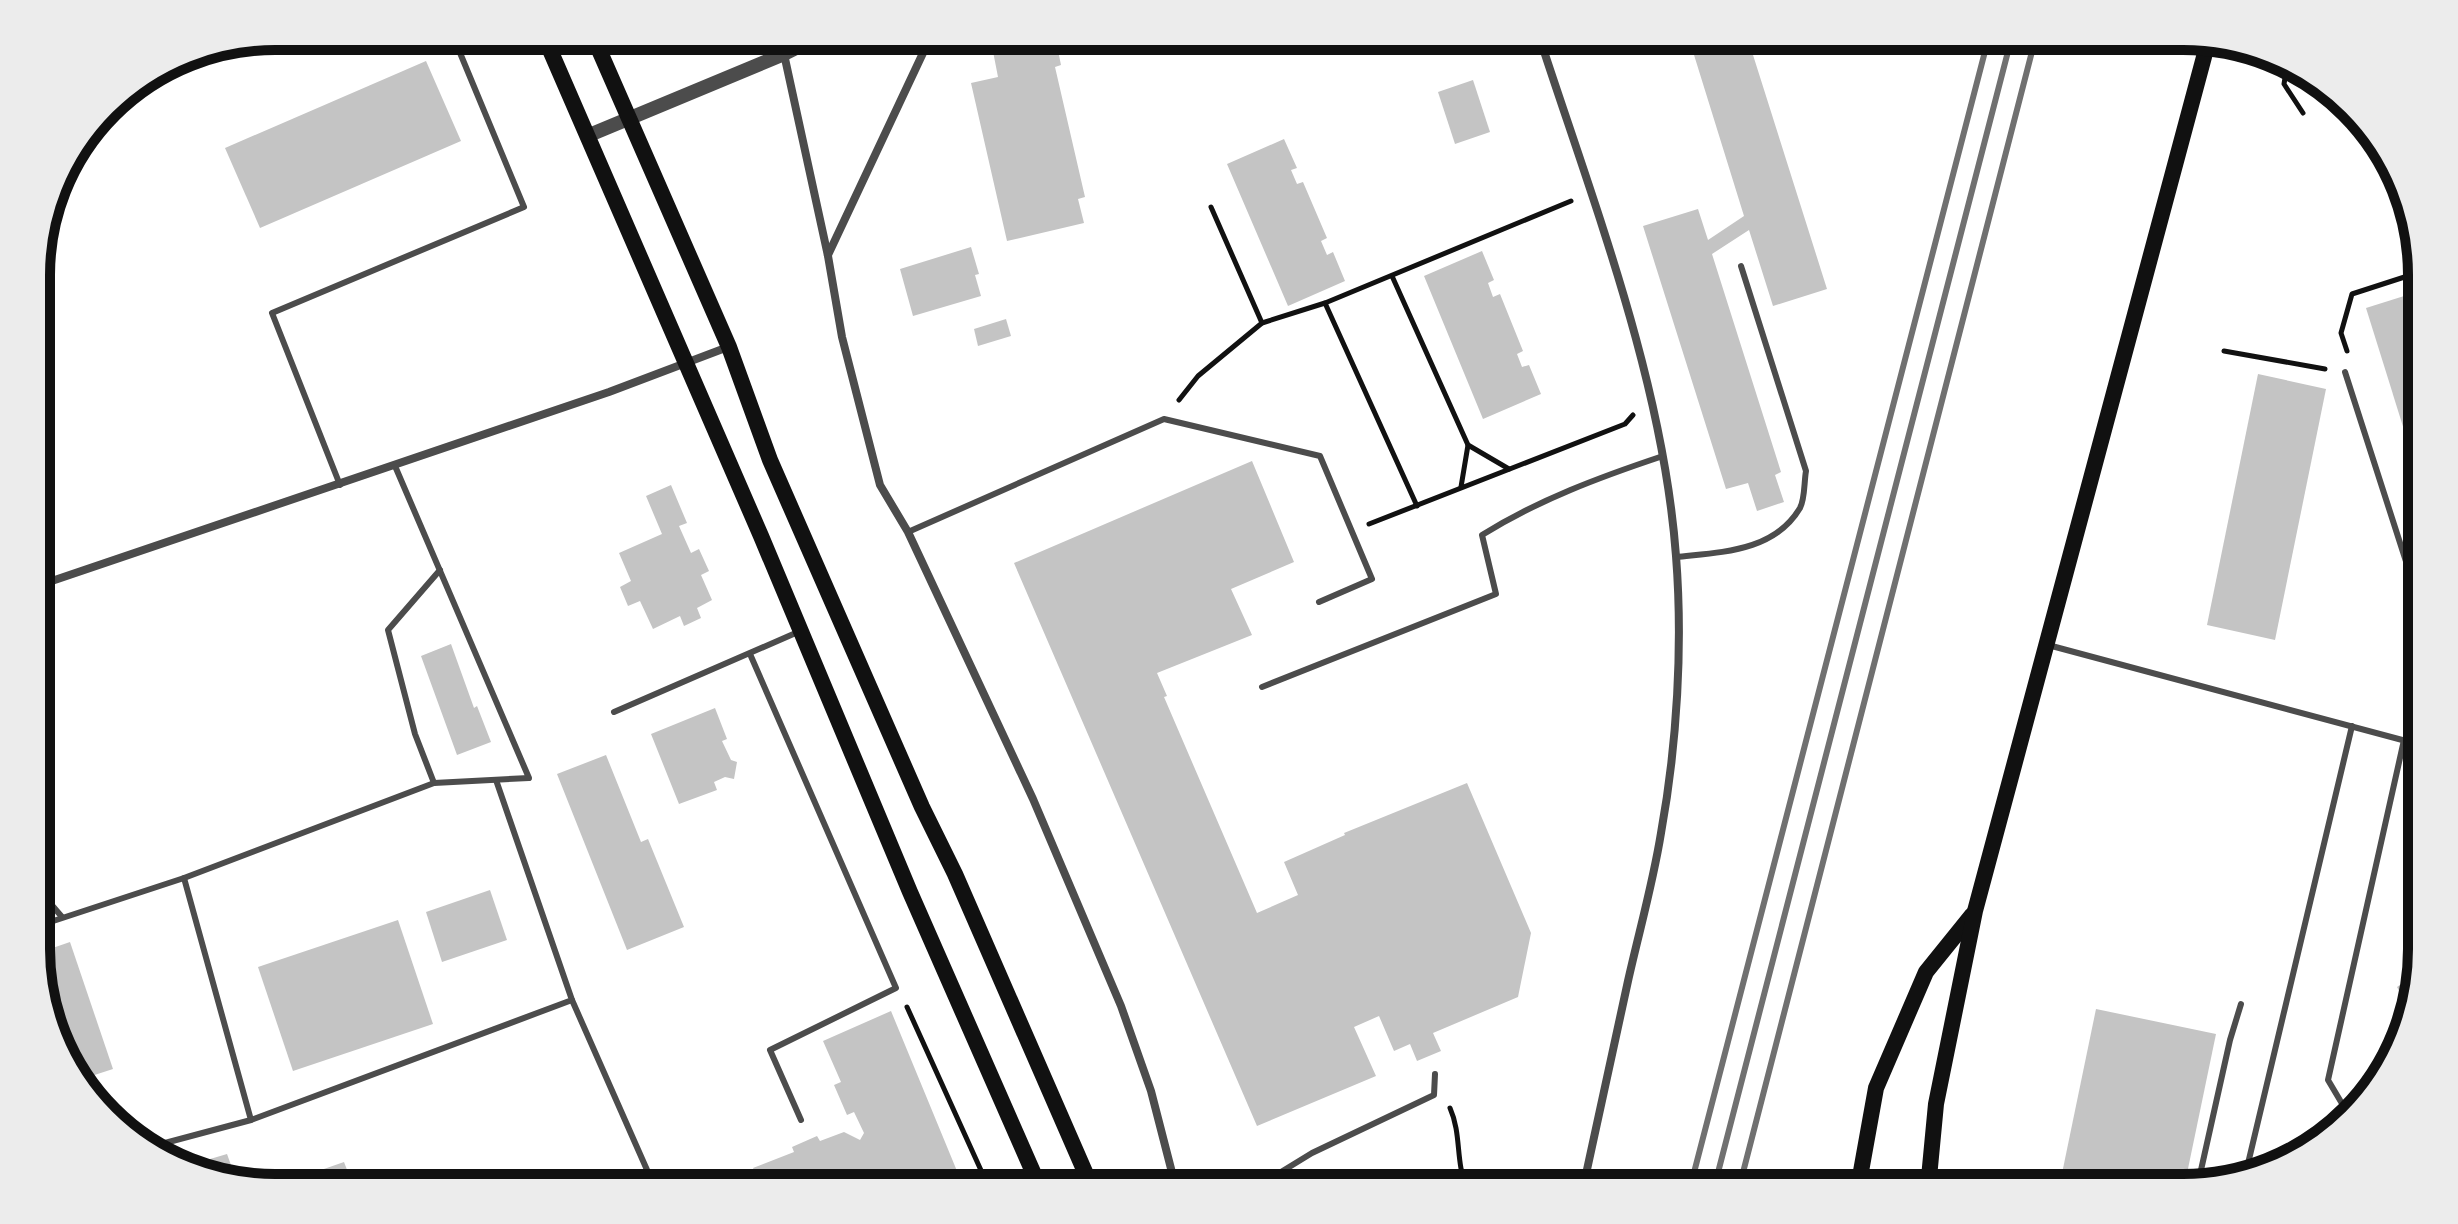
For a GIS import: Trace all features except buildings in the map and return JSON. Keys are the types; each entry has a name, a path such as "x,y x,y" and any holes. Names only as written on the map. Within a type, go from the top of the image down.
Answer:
{"main road":[{"path":"550,50 1034,1174"},
{"path":"599,50 729,347 770,460 1086,1174"},
{"path":"1929,1174 1936,1104 1975,911 2205,51"},
{"path":"1861,1174 1876,1088 1926,972 1975,911"}],"street":[{"path":"587,136 792,50"},
{"path":"828,256 924,50"},
{"path":"1544,50 1591,194 1650,397 1663,456 1676,557 1679,631 1672,761 1661,834 1586,1174"},
{"path":"784,54 828,256 842,337 880,485 908,532 1033,799 1121,1006 1151,1091 1172,1174"},
{"path":"50,582 395,466 729,347"}],"lane":[{"path":"340,485 272,313 524,207 459,50"},
{"path":"1676,557 1737,551 1761,543 1786,525 1801,506 1806,471 1741,266"},
{"path":"2345,372 2408,568"},
{"path":"908,532 1164,419 1320,456 1372,579 1319,602"},
{"path":"1262,687 1496,594 1482,535 1512,516 1602,477 1663,456"},
{"path":"50,922 184,878 434,783 529,778 395,466"},
{"path":"434,783 415,734 388,630 440,570"},
{"path":"614,712 801,631"},
{"path":"2048,645 2408,741"},
{"path":"750,654 896,988 770,1050 801,1120"},
{"path":"2248,1164 2352,726"},
{"path":"2343,1106 2328,1080 2404,740"},
{"path":"496,780 572,1000 649,1174"},
{"path":"184,878 251,1120"},
{"path":"50,903 62,917"},
{"path":"163,1144 251,1120 572,1000"},
{"path":"2200,1174 2241,1004"},
{"path":"1278,1174 1312,1153 1434,1095 1435,1074"}],"path":[{"path":"2286,75 2284,84 2303,113"},
{"path":"1164,419 1198,376 1262,323 1325,303 1591,194"},
{"path":"1211,207 1262,323"},
{"path":"1392,276 1468,445 1461,488"},
{"path":"2224,351 2345,372 2349,357 2341,333 2352,294 2408,276"},
{"path":"1325,303 1417,506"},
{"path":"1352,531 1625,424 1650,397"},
{"path":"1468,445 1509,469"},
{"path":"896,988 916,1021 983,1174"},
{"path":"1434,1095 1448,1104 1455,1119 1460,1174"}],"railway":[{"path":"1694,1174 1985,50"},
{"path":"1718,1174 2008,50"},
{"path":"1743,1174 2032,50"}]}
